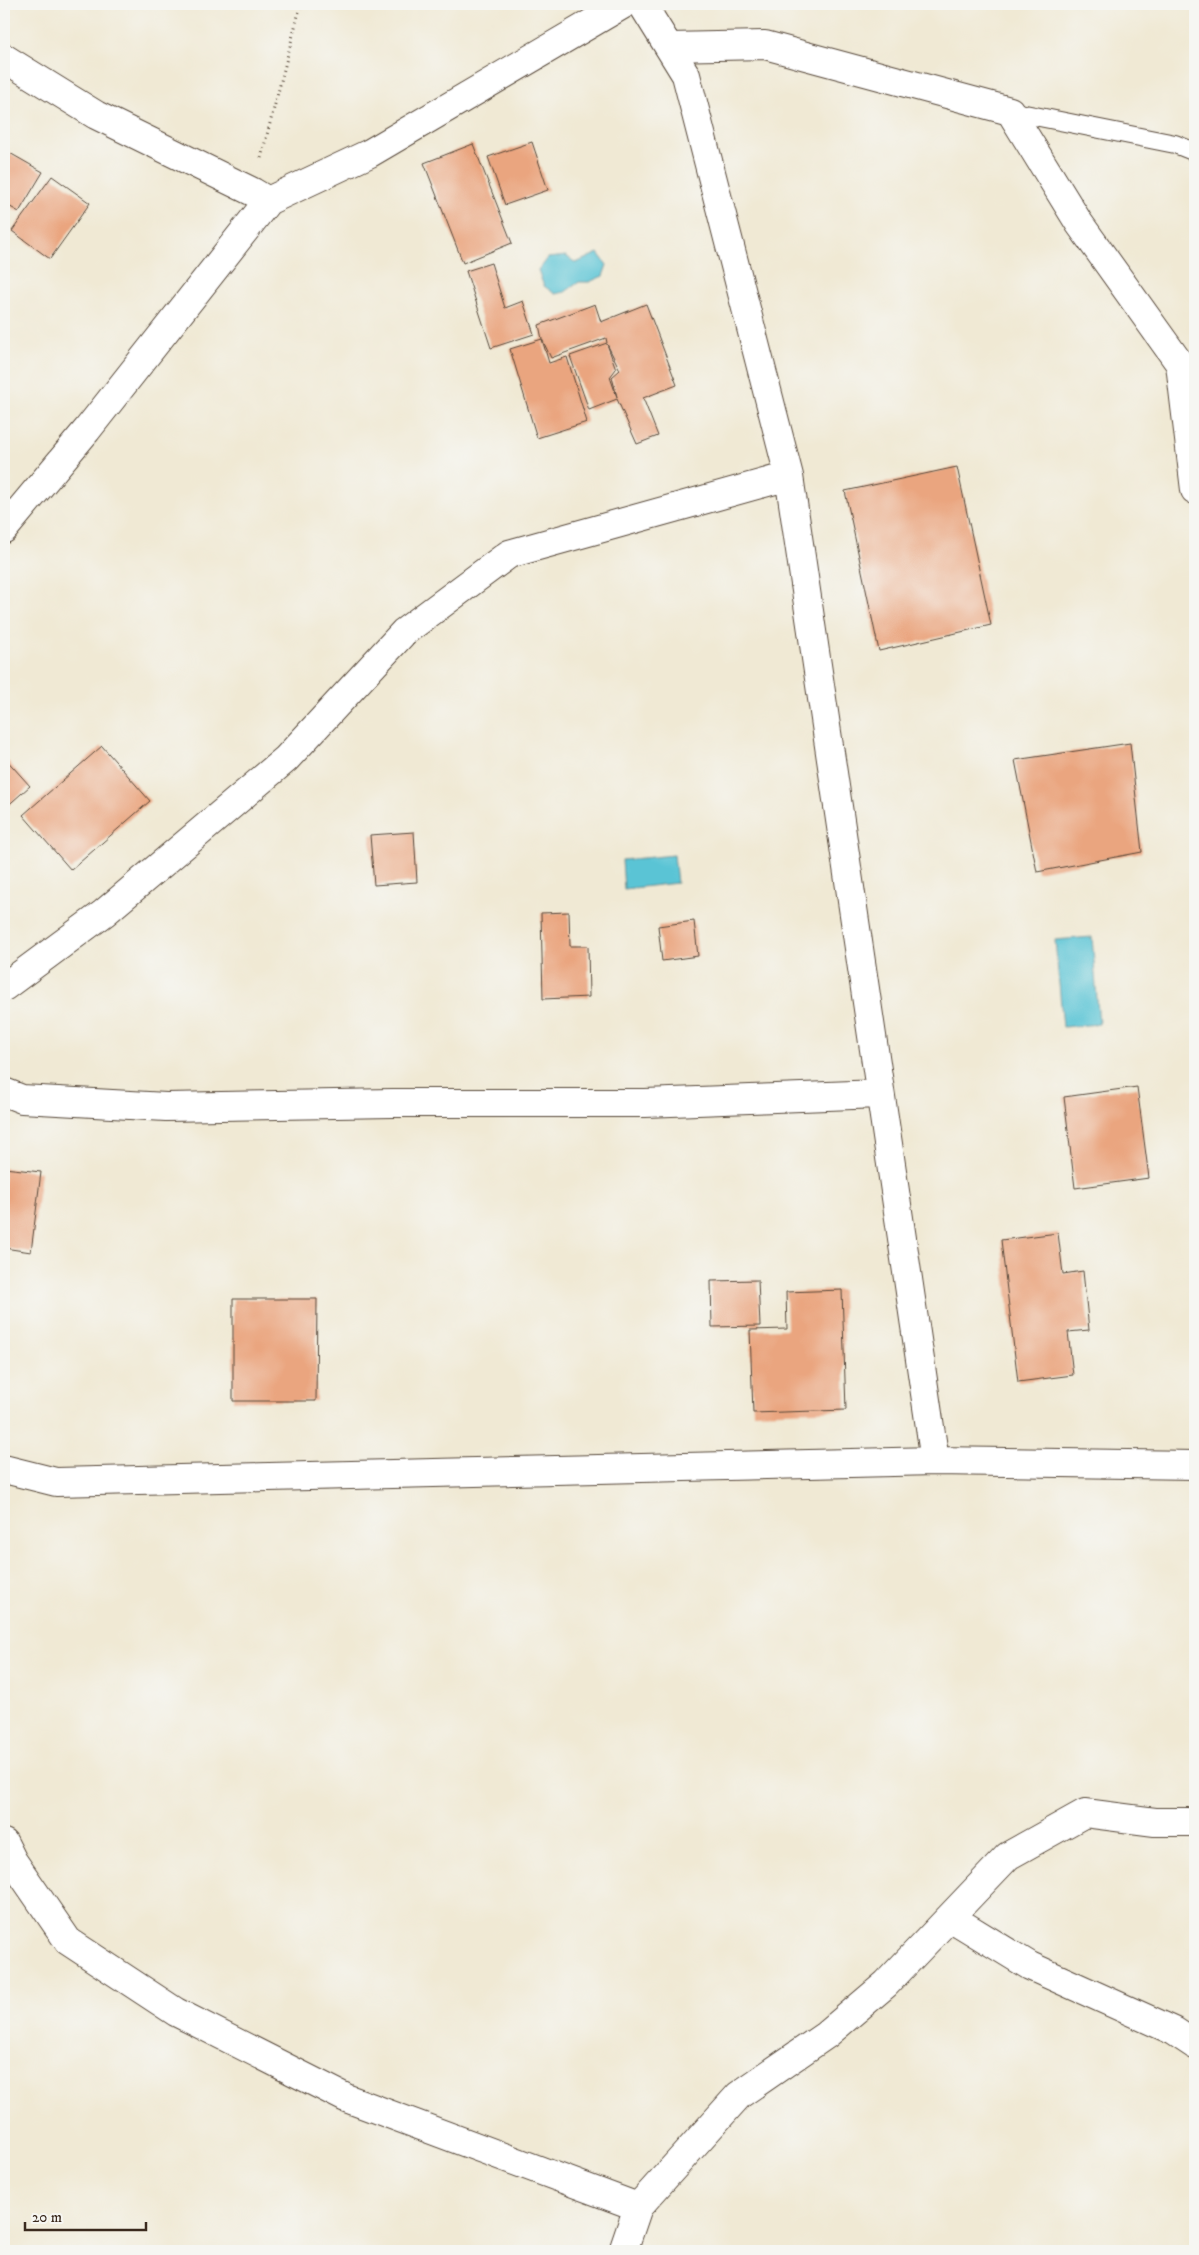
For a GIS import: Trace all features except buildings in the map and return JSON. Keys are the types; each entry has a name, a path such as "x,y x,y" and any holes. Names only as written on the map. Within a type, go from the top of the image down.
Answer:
{"street":[{"path":"4,529 87,430 261,196 370,153 624,4"},
{"path":"642,4 686,75 789,476 879,1094 935,1461"},
{"path":"669,47 766,45 1010,111 1078,224 1187,367 1195,490"},
{"path":"4,58 96,115 261,196"},
{"path":"4,988 104,912 286,758 404,632 509,554 789,476"},
{"path":"4,1092 22,1099 166,1107 393,1103 645,1103 879,1094"},
{"path":"4,1470 56,1482 935,1461 1195,1465"},
{"path":"623,2251 638,2207 739,2095 826,2035 886,1984 1008,1856 1085,1813 1154,1822 1195,1822"},
{"path":"4,1843 13,1861 68,1941 176,2012 346,2098 638,2207"},
{"path":"950,1916 1030,1966 1174,2031 1195,2045"}],"lane":[{"path":"1010,111 1175,144 1195,152"}],"path":[{"path":"261,196 301,4"}],"water":[{"path":"598,253 607,265 603,276 589,282 579,282 565,292 555,294 544,286 538,271 548,258 566,256 576,263"},
{"path":"674,855 677,883 624,889 622,860"},
{"path":"1092,937 1099,1024 1063,1027 1055,940"}]}
